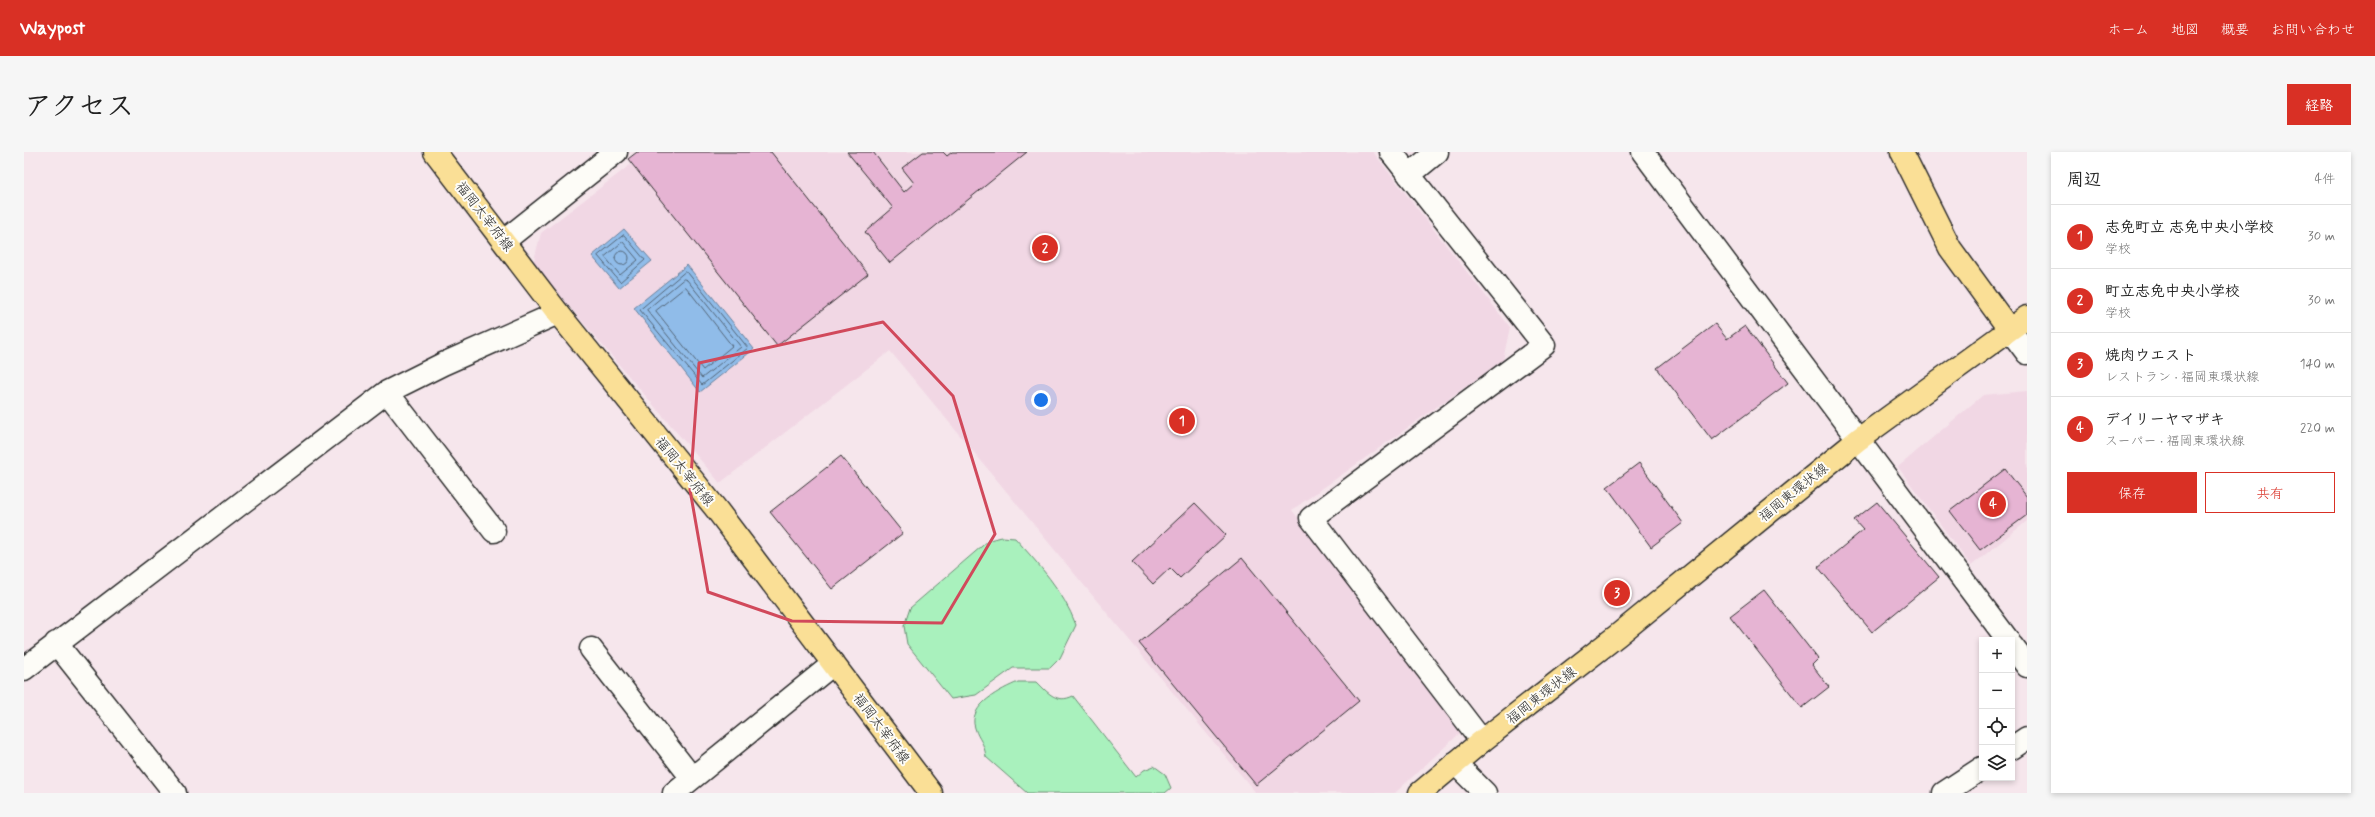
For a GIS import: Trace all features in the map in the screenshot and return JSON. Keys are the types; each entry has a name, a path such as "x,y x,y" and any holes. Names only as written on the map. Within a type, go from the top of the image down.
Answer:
{"main road":[{"name":"福岡太宰府線","path":"436,152 558,313 717,510 931,793"},
{"path":"1902,152 1950,248 2009,329"},
{"name":"福岡東環状線","path":"1420,793 1482,741 1618,635 1859,439 2027,317"}],"street":[{"path":"504,241 616,152"},
{"path":"1391,152 1544,345 1311,518 1482,741"},
{"path":"1409,175 1437,152"},
{"path":"1643,152 2006,637"},
{"path":"24,669 56,643 387,392 443,364 558,313"},
{"path":"2009,329 2027,353"},
{"path":"387,392 494,531"},
{"path":"56,643 175,793"},
{"path":"591,649 692,778"},
{"path":"2015,650 2027,666"},
{"path":"674,793 833,664"},
{"path":"2015,746 2027,738"},
{"path":"1455,763 1485,793"},
{"path":"1944,793 1979,770"}],"highlighted area":[{"path":"883,322 953,396 995,534 942,623 792,621 708,592 690,490 699,363"}],"shaded area":[{"path":"647,152 1373,152 1510,327 1503,360 1292,510 1460,733 1395,793 1256,793 890,351 720,483 533,264 541,233"},
{"path":"2027,391 2027,521 1971,566 1898,467 1983,395"}],"green space":[{"path":"1002,537 1015,538 1050,578 1071,612 1076,625 1060,658 1050,668 1013,668 976,695 951,699 907,644 904,626 910,608 989,540"},
{"path":"1018,682 1037,682 1057,698 1062,699 1073,696 1136,777 1144,770 1154,766 1165,774 1171,788 1165,793 1027,793 986,757 984,748 975,728 974,720 976,712 981,705 1003,689"}],"water":[{"path":"624,229 652,261 619,288 592,256"},
{"path":"687,265 754,349 700,392 634,308"}],"building":[{"path":"637,152 771,152 868,274 777,346 628,159"},
{"path":"847,152 873,152 904,192 914,183 902,168 923,152 943,152 947,156 952,152 1027,152 890,263 865,232 893,208"},
{"path":"1715,324 1727,339 1745,326 1788,383 1712,440 1657,368"},
{"path":"841,456 903,533 832,589 770,512"},
{"path":"1639,463 1683,523 1651,547 1607,487"},
{"path":"2005,469 2027,497 2027,515 1980,550 1950,511"},
{"path":"1877,502 1939,577 1872,632 1818,567 1863,530 1854,520"},
{"path":"1195,503 1226,535 1180,578 1170,568 1153,584 1132,562"},
{"path":"1242,558 1359,701 1256,785 1139,643"},
{"path":"1764,590 1818,659 1812,665 1829,687 1802,708 1730,616"}],"place":[{"name":"町立志免中央小学校","path":"1045,248"},
{"name":"志免町立 志免中央小学校","path":"1182,421"},
{"name":"デイリーヤマザキ","path":"1993,504"},
{"name":"焼肉ウエスト","path":"1617,593"}]}
